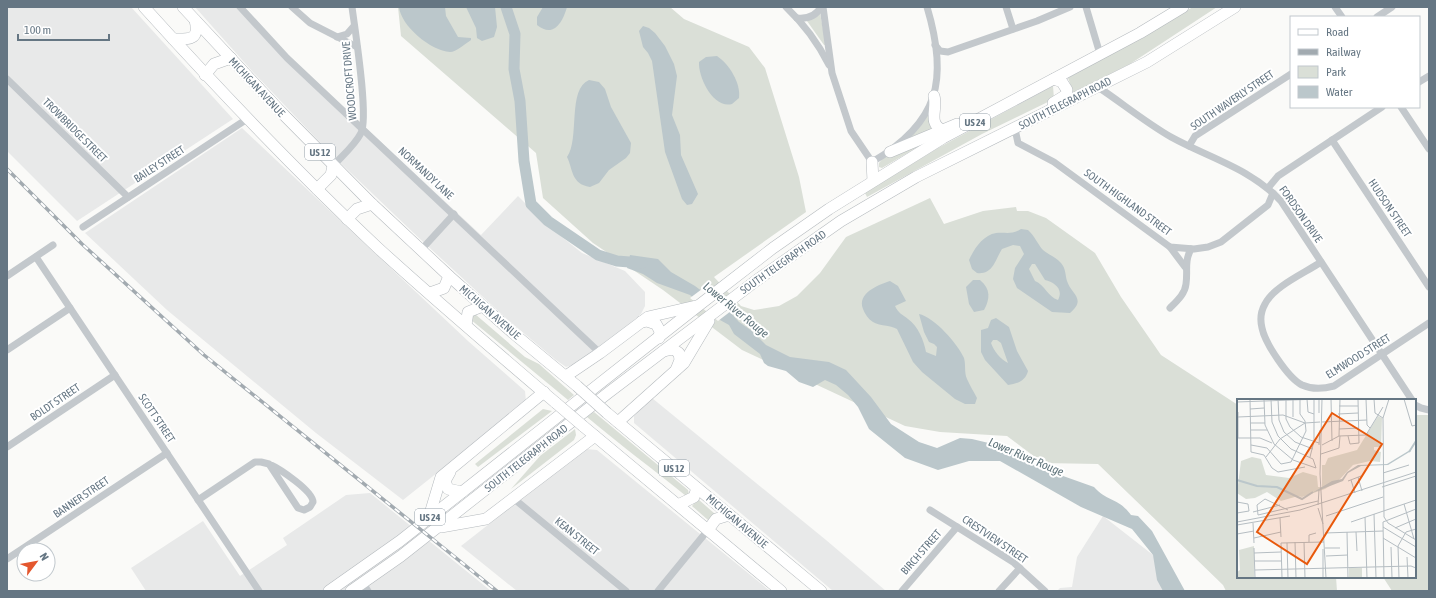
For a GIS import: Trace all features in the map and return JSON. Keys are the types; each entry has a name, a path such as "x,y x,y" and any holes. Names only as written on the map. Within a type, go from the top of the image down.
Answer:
{"main road":[{"name":"US 12","path":"144,7 247,119 347,219 556,403 781,591"},
{"name":"MICHIGAN AVENUE","path":"183,7 333,166 420,250 618,422 821,591"},
{"name":"SOUTH TELEGRAPH ROAD","path":"329,591 388,550 773,248 873,181 943,138 1100,54 1183,7"},
{"path":"1130,70 1143,58 1223,7"},
{"name":"SOUTH TELEGRAPH ROAD","path":"351,591 365,587 608,393 728,302 841,221 916,177 1015,129 1169,50 1235,7"},
{"path":"172,39 189,40 193,37 196,32 195,20"},
{"path":"205,75 214,64 231,58"},
{"path":"961,155 986,134 1066,95 1067,90 1065,86 1062,82 1054,79"},
{"path":"934,96 936,103 934,120 936,126 943,130"},
{"path":"890,152 961,123 978,120"},
{"path":"872,162 873,181"},
{"path":"317,189 331,175 333,166"},
{"path":"347,219 357,209 372,204"},
{"path":"430,293 444,288 449,276"},
{"path":"466,325 468,312 483,306"},
{"path":"566,376 600,354 641,322 655,315 698,306"},
{"path":"618,422 676,370 690,355 712,315"},
{"path":"641,322 647,321 656,324 660,332 659,338"},
{"path":"664,351 673,349 679,353 680,360 676,370"},
{"path":"429,518 439,482 450,470 544,392"},
{"path":"436,529 450,524 481,521 494,514 595,436"},
{"path":"450,470 446,476 446,485 453,491 462,492"},
{"path":"678,505 694,498 697,488"},
{"path":"473,500 472,510 479,516 494,514"},
{"path":"708,530 716,520 729,515"}],"street":[{"name":"NORMANDY LANE","path":"240,7 280,52 454,214 600,354"},
{"path":"292,7 310,23 357,47"},
{"name":"WOODCROFT DRIVE","path":"333,166 358,138 363,129 363,101 352,7"},
{"path":"786,7 817,43 832,73 851,131 872,162 890,152 918,126 930,108 934,96 937,64 927,7"},
{"path":"797,18 812,16 822,7"},
{"path":"822,7 832,73"},
{"path":"1006,7 1013,29"},
{"path":"934,42 940,51 948,52 1070,7"},
{"path":"1086,7 1100,54"},
{"path":"1335,7 1341,16"},
{"path":"1378,16 1392,7"},
{"path":"337,37 347,34 354,26"},
{"name":"SOUTH WAVERLY STREET","path":"1189,146 1195,136 1290,75"},
{"path":"1420,81 1429,76"},
{"name":"TROWBRIDGE STREET","path":"7,79 128,198"},
{"name":"FORDSON DRIVE","path":"1098,87 1151,125 1189,146 1240,169 1271,190 1281,201 1411,399"},
{"name":"SOUTH HIGHLAND STREET","path":"1015,129 1018,143 1054,162 1170,247 1191,249 1208,247 1221,242 1268,205 1271,190 1278,176 1380,108"},
{"path":"1402,108 1429,149"},
{"name":"BAILEY STREET","path":"83,227 247,119"},
{"name":"HUDSON STREET","path":"1332,140 1429,287"},
{"path":"420,250 454,214"},
{"path":"7,276 53,245"},
{"path":"1170,247 1185,267"},
{"path":"1170,308 1182,296 1186,285 1185,267 1187,256 1191,249"},
{"name":"SCOTT STREET","path":"39,255 70,308 259,591"},
{"name":"ELMWOOD STREET","path":"1321,262 1277,291 1264,304 1261,315 1262,329 1280,362 1296,381 1307,387 1318,389 1334,386 1429,323"},
{"path":"7,350 70,308"},
{"name":"BOLDT STREET","path":"7,448 115,375"},
{"path":"1416,405 1429,410"},
{"name":"BANNER STREET","path":"7,560 166,452"},
{"path":"198,500 256,462 261,462 269,464 278,469 311,494 313,502 310,507 304,510 298,508 269,464"},
{"name":"KEAN STREET","path":"513,498 626,591"},
{"name":"CRESTVIEW STREET","path":"930,510 1020,568 1045,590"},
{"name":"BIRCH STREET","path":"902,591 957,527"},
{"path":"658,591 708,530"},
{"path":"999,591 1020,568"}],"shaded area":[{"path":"7,7 131,7 233,119 77,221 7,151"},
{"path":"195,7 244,7 282,50 481,235 518,196 547,225 582,253 625,271 645,292 645,306 641,314 600,349 576,364 566,367 508,320 330,153 252,71"},
{"path":"242,128 468,341 525,391 526,402 403,500 316,433 167,310 85,233"},
{"path":"652,398 886,591 833,591 634,423 634,416"},
{"path":"585,449 597,450 770,591 517,591 461,546"},
{"path":"370,493 491,591 146,591 131,568 203,521 240,576 287,545 283,538 346,495"},
{"path":"1103,516 1153,555 1172,591 1057,591 1060,588 1072,587 1077,557"}],"green space":[{"path":"398,7 670,7 684,19 749,47 765,68 799,177 806,212 714,277 741,306 754,310 779,306 797,296 820,273 846,237 930,198 944,224 983,211 1016,207 1017,211 1028,211 1046,218 1095,253 1121,297 1161,355 1237,404 1237,578 1336,578 1337,591 1226,591 1223,585 1098,464 1043,463 1007,436 940,432 905,426 742,350 663,290 593,243 543,198 536,153 401,36"},
{"path":"1193,7 1217,7 1130,64 1072,93 1068,78"},
{"path":"820,13 826,45 824,45 807,21"},
{"path":"1053,86 1054,99 982,134 867,197 865,193 938,148"},
{"path":"928,115 930,115 934,128 906,139"},
{"path":"928,141 882,168 879,167 879,163 884,157"},
{"path":"472,313 525,357 539,364 574,395 568,400 470,319"},
{"path":"543,409 552,411 478,467 475,464"},
{"path":"594,412 688,490 689,494 686,496 587,417"},
{"path":"1416,414 1417,415 1429,415 1429,591 1392,591 1384,578 1416,578"},
{"path":"575,429 576,435 574,440 511,489 540,456"},
{"path":"698,499 715,514 708,520 692,506"}],"water":[{"path":"399,7 445,7 446,16 458,37 471,38 471,40 452,52 442,51 426,42 411,29 405,22"},
{"path":"466,7 495,7 497,27 494,37 482,41 477,38 476,28"},
{"path":"543,7 567,7 560,23 553,29 543,29 537,25 537,17"},
{"path":"643,26 649,28 655,33 665,46 674,64 677,76 672,115 680,135 681,155 698,194 692,204 687,205 682,199 665,152 652,61 643,47 639,31"},
{"path":"717,56 730,69 738,86 739,98 732,104 719,102 713,97 701,76 699,62 706,57"},
{"path":"589,80 599,82 605,89 611,107 631,143 630,153 626,158 609,170 599,183 590,187 579,183 567,157 571,149 573,139 578,93 582,85"},
{"path":"1021,229 1028,230 1043,250 1063,265 1069,286 1078,300 1075,308 1070,313 1052,312 1017,288 1013,279 1015,268 1024,254 1020,246 1013,245 1002,249 993,266 987,272 977,273 972,269 969,260 976,247 983,240 991,234 1012,233","holes":["1032,264 1035,264 1045,280 1052,282 1059,289 1060,296 1058,300 1035,281 1029,269"]},
{"path":"630,255 658,259 671,272 695,286 730,312 739,322 752,331 766,345 790,357 829,362 846,370 871,397 891,424 919,442 937,448 960,438 972,439 997,445 1035,466 1094,487 1103,495 1122,505 1131,515 1138,516 1152,531 1185,591 1163,591 1157,580 1153,555 1132,529 1081,507 1000,461 969,461 938,470 905,458 869,429 858,407 848,395 836,385 825,380 813,387 799,382 786,371 768,366 764,363 760,354 734,334 729,325 720,320 690,295 657,283 643,274 627,268"},
{"path":"973,280 980,280 984,283 988,291 988,298 984,310 974,312 969,304 966,287"},
{"path":"890,281 898,286 906,301 895,306 899,312 912,322 918,330 926,352 936,356 937,347 929,342 924,332 919,314 932,320 957,346 964,358 966,376 969,384 977,398 975,404 965,404 955,399 922,372 913,362 897,329 875,323 867,316 863,309 863,298 870,290"},
{"path":"996,318 1009,327 1017,351 1028,371 1025,377 1018,383 1008,385 985,360 981,352 981,330 988,328 991,320","holes":["993,340 997,340 1001,343 1008,363 1000,357 992,346 991,343"]}],"pier":[{"path":"702,289 731,311 718,321 690,298"}],"waterway":[{"name":"Lower River Rouge","path":"506,7 515,34 514,69 520,101 524,161 531,204 548,221 598,255 617,261 642,263"}],"railway":[{"path":"7,169 82,244 204,355 497,591"}]}
